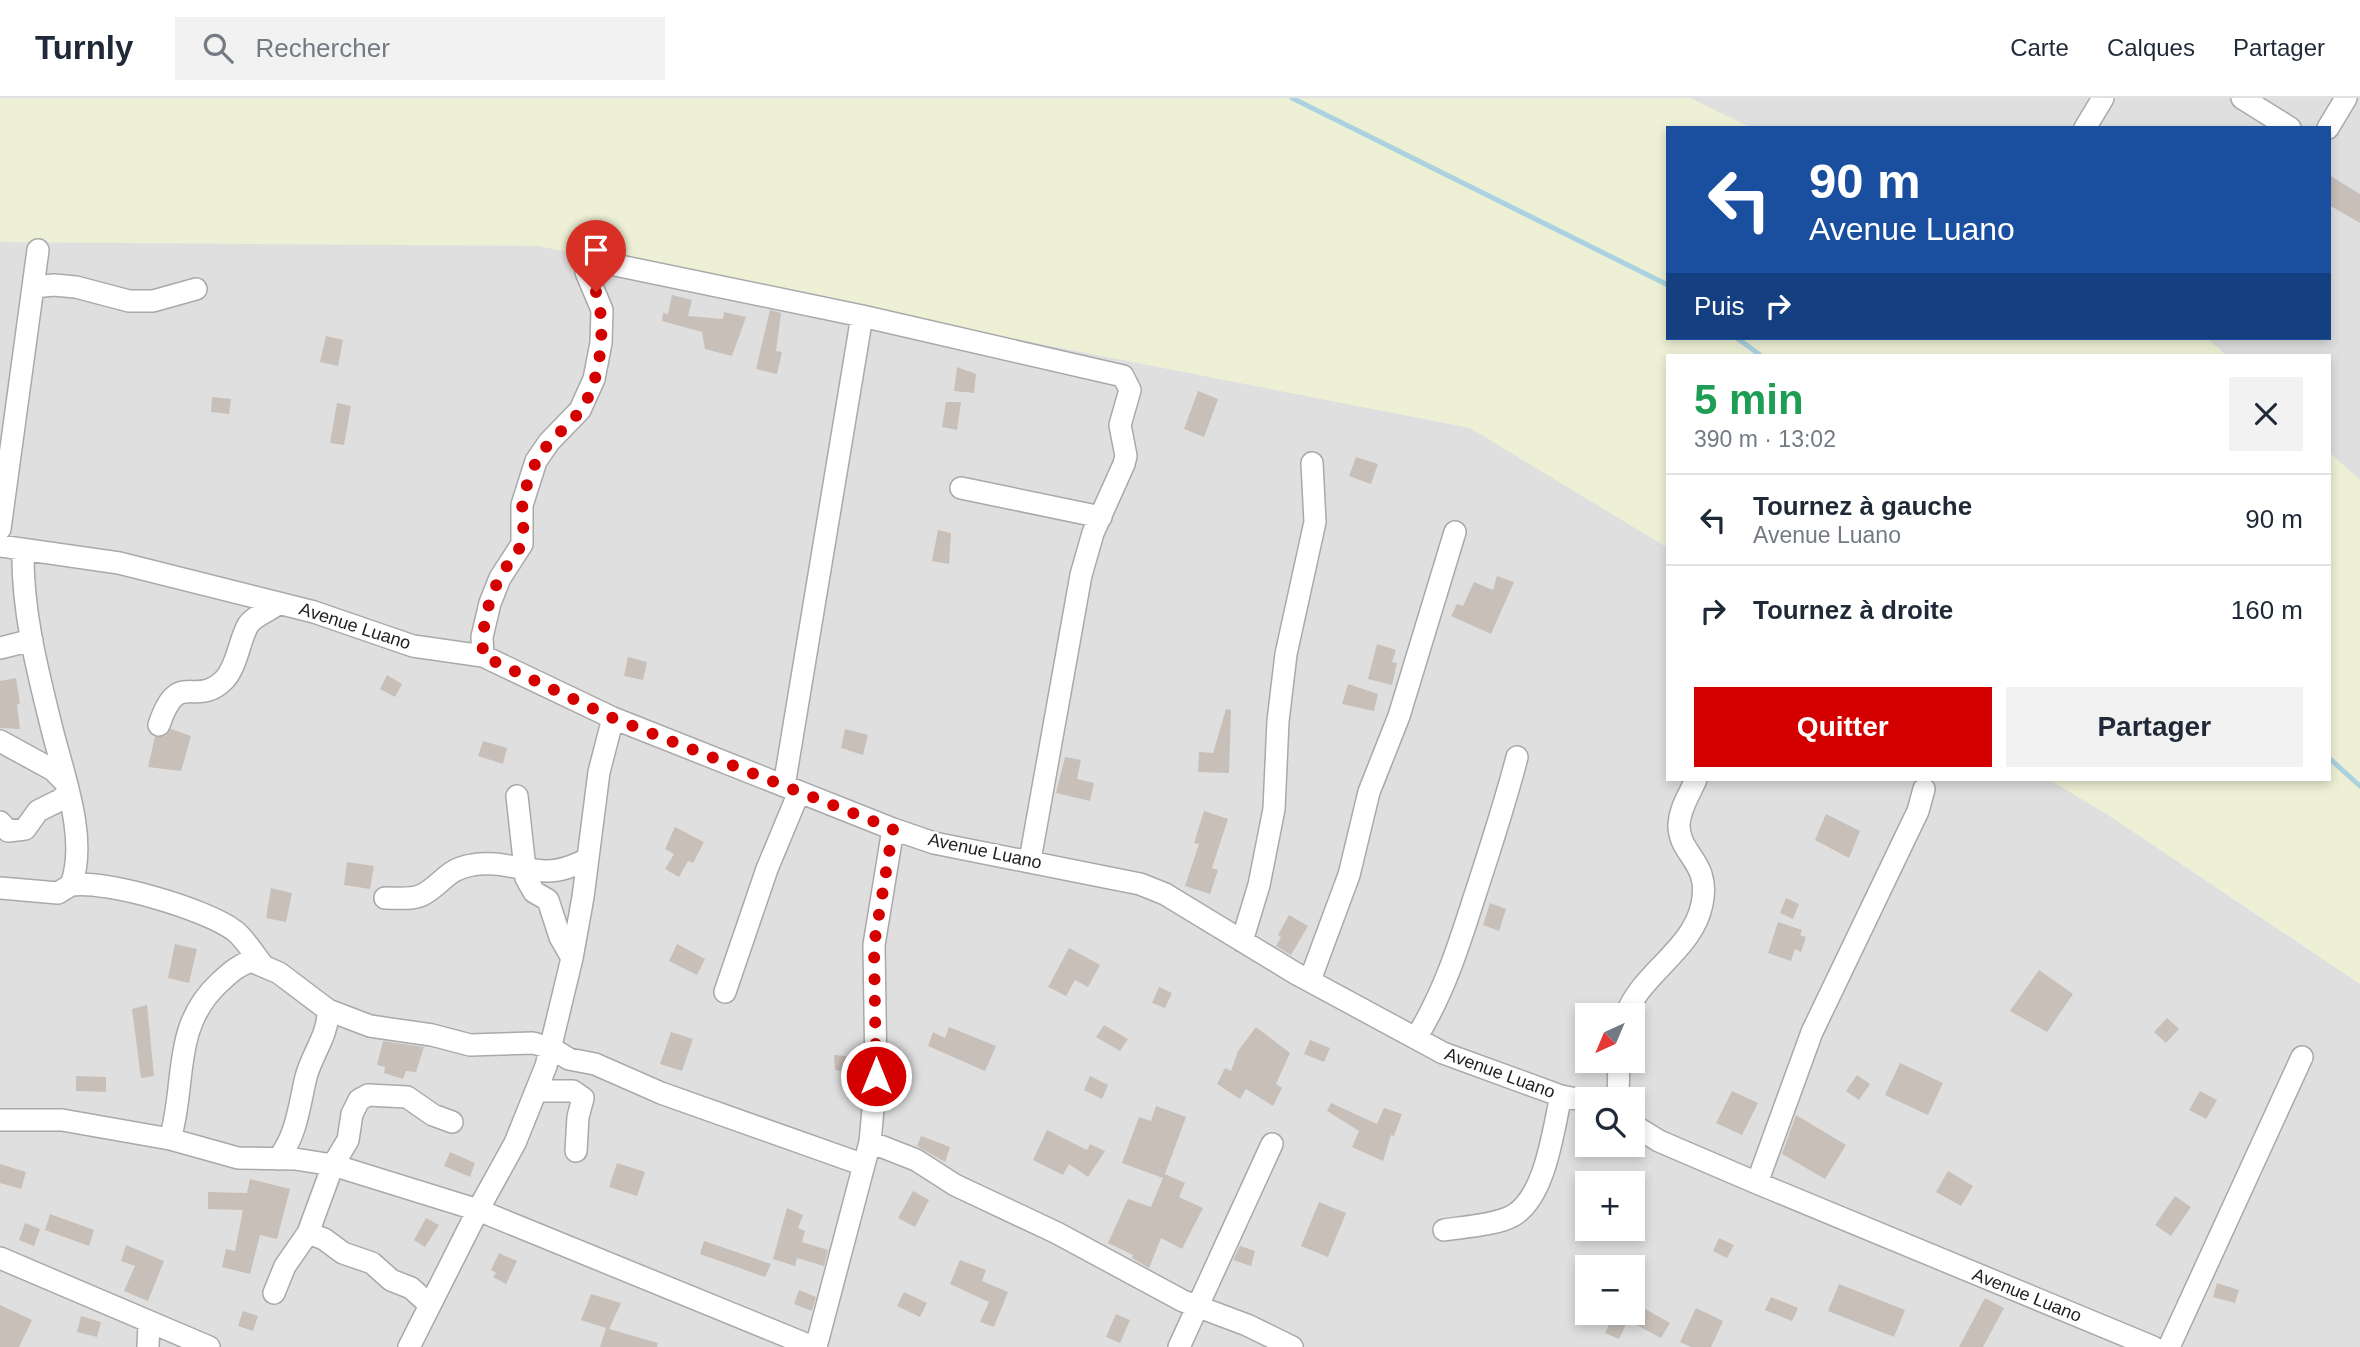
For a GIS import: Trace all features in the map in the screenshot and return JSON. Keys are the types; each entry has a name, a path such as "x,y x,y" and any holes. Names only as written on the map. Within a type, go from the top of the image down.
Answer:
{"street":[{"path":"2086,126 2103,98"},
{"path":"2242,98 2287,126"},
{"path":"2329,126 2346,98"},
{"path":"0,529 38,250"},
{"path":"483,656 482,638 490,603 500,578 522,544 522,505 536,461 549,442 580,410 594,379 601,343 602,310 586,272 591,260 862,316 1123,376 1130,390 1121,425 1125,456 1081,575 1030,860"},
{"path":"33,287 76,287 129,301 162,299 197,289"},
{"path":"725,992 792,789 862,316"},
{"path":"1242,941 1259,886 1274,809 1278,721 1286,654 1315,522 1312,463"},
{"path":"961,488 1101,517"},
{"path":"1310,981 1349,876 1368,792 1399,716 1455,532"},
{"name":"Avenue Luano","path":"0,546 119,563 279,603 413,646 483,656 613,718 893,829 934,843 1140,884 1165,894 1310,981 1443,1053 1575,1099"},
{"path":"23,551 22,575 32,640 67,787 77,859 71,885"},
{"path":"159,725 166,702 178,692 201,691 227,677 250,622 270,612 279,603"},
{"path":"0,648 32,640"},
{"path":"409,1347 515,1143 551,1048 572,958 599,772 613,718"},
{"path":"0,741 46,765 67,787"},
{"path":"1416,1038 1442,992 1455,956 1504,808 1517,757"},
{"path":"1633,1003 1682,942 1702,907 1703,874 1679,827 1681,809 1695,781"},
{"path":"0,822 8,831 25,829 38,811 60,800 67,787"},
{"path":"1757,1183 1812,1032 1918,811 1924,789"},
{"path":"517,796 524,867 529,886 548,900 560,937 572,958"},
{"path":"0,1119 62,1120 170,1139 238,1158 333,1165 478,1210 814,1347 870,1142 876,1076 874,945 893,829"},
{"path":"384,898 421,895 458,867 495,863 545,871 563,870 588,859"},
{"path":"0,888 58,893 71,885 86,883 125,892 214,918 237,933 262,964"},
{"path":"170,1139 177,1109 180,1062 194,1013 234,967 251,961 279,973 328,1010 370,1026 432,1035 470,1045 533,1043 551,1048 569,1059 595,1064 661,1093 864,1165"},
{"path":"278,1159 286,1149 296,1122 306,1077 327,1025 328,1010"},
{"path":"2169,1347 2302,1057"},
{"path":"536,1091 573,1091 583,1098 576,1151"},
{"path":"274,1293 285,1266 308,1233 333,1165 348,1139 354,1109 359,1100 368,1095 407,1097 433,1115 452,1122"},
{"path":"1444,1230 1506,1219 1529,1201 1544,1168 1562,1096"},
{"name":"Avenue Luano","path":"1645,1132 1757,1183 2153,1347"},
{"path":"348,1139 366,1175"},
{"path":"870,1142 916,1160 956,1185 1198,1306 1247,1325 1292,1347"},
{"path":"1178,1347 1272,1144"},
{"path":"308,1233 324,1238 343,1253 372,1263 384,1276 411,1288 430,1305"},
{"path":"0,1258 149,1324 209,1347"},
{"path":"148,1347 149,1324"}],"shaded area":[{"path":"0,98 2360,98 2360,1347 0,1347"}],"green space":[{"path":"0,98 1690,98 1748,126 1666,126 1666,340 2209,340 2225,354 1666,354 1666,547 1470,428 538,246 0,242"},
{"path":"2331,454 2360,480 2360,984 2108,815 2051,781 2331,781"}],"building":[{"path":"2331,176 2360,194 2360,223 2331,206"},
{"path":"672,295 692,300 688,316 723,319 724,312 746,317 732,356 705,349 702,332 662,321 663,313 668,314"},
{"path":"770,310 781,313 776,351 782,352 777,374 756,369"},
{"path":"326,336 343,340 338,366 320,362"},
{"path":"957,367 976,374 974,393 954,391"},
{"path":"1198,391 1218,399 1204,437 1184,429"},
{"path":"212,397 231,399 229,414 211,412"},
{"path":"946,402 961,402 957,430 942,427"},
{"path":"337,403 351,406 344,445 330,443"},
{"path":"1356,457 1378,464 1371,484 1349,476"},
{"path":"938,530 951,533 949,564 932,561"},
{"path":"1497,576 1514,582 1491,634 1451,616 1457,604 1463,606 1474,582 1493,590"},
{"path":"1377,644 1396,650 1392,662 1397,663 1392,685 1368,679"},
{"path":"628,657 647,662 643,680 624,676"},
{"path":"387,675 402,684 395,697 380,689"},
{"path":"16,678 20,729 0,728 0,681"},
{"path":"1348,684 1378,694 1374,711 1342,704"},
{"path":"1226,709 1231,710 1229,773 1198,772 1199,752 1213,753"},
{"path":"171,729 191,736 181,771 148,767 155,737 166,736"},
{"path":"845,729 868,735 863,755 841,748"},
{"path":"483,741 507,748 503,764 478,756"},
{"path":"1065,757 1081,760 1077,779 1094,783 1090,801 1056,793"},
{"path":"1204,811 1228,819 1212,868 1218,870 1210,894 1185,886 1199,844 1194,843"},
{"path":"1826,814 1860,831 1849,858 1815,840"},
{"path":"675,827 704,842 693,863 688,861 679,877 665,869 674,854 665,849"},
{"path":"347,862 374,866 370,889 344,885"},
{"path":"271,888 292,893 286,922 266,918"},
{"path":"1786,898 1799,904 1793,919 1780,913"},
{"path":"1490,903 1506,909 1499,931 1483,925"},
{"path":"1289,915 1308,926 1291,955 1276,946 1281,937 1278,935"},
{"path":"1778,922 1802,930 1800,935 1806,937 1801,952 1795,949 1791,961 1768,953"},
{"path":"175,944 197,949 189,983 168,978"},
{"path":"677,944 705,959 697,975 669,961"},
{"path":"1069,948 1100,965 1088,987 1075,980 1066,996 1048,987"},
{"path":"2039,970 2073,994 2047,1032 2010,1011"},
{"path":"1159,987 1172,993 1165,1008 1152,1003"},
{"path":"147,1005 154,1076 141,1078 132,1009"},
{"path":"2167,1018 2179,1029 2166,1043 2154,1032"},
{"path":"1104,1025 1128,1039 1120,1051 1096,1037"},
{"path":"949,1027 996,1046 985,1071 928,1046 933,1032 945,1038"},
{"path":"1256,1027 1290,1053 1276,1084 1282,1088 1273,1106 1246,1089 1240,1099 1217,1084 1225,1068 1231,1071 1238,1051"},
{"path":"671,1032 693,1039 682,1071 660,1064"},
{"path":"1310,1040 1330,1048 1324,1062 1304,1054"},
{"path":"383,1041 424,1047 416,1072 406,1071 403,1079 384,1073 385,1067 377,1065"},
{"path":"834,1055 860,1057 858,1074 835,1070"},
{"path":"1900,1063 1943,1083 1928,1115 1885,1095"},
{"path":"1857,1075 1870,1084 1859,1100 1846,1091"},
{"path":"76,1076 106,1077 106,1092 76,1091"},
{"path":"1090,1076 1108,1085 1102,1099 1084,1090"},
{"path":"1732,1091 1758,1103 1742,1135 1716,1123"},
{"path":"2200,1091 2217,1100 2206,1119 2189,1110"},
{"path":"1331,1103 1377,1124 1384,1108 1402,1114 1394,1136 1391,1135 1383,1161 1352,1147 1359,1131 1327,1111"},
{"path":"1156,1106 1186,1117 1165,1174 1185,1183 1179,1197 1203,1208 1182,1249 1161,1238 1149,1268 1132,1258 1133,1255 1108,1243 1128,1199 1151,1207 1163,1178 1122,1163 1139,1117 1151,1121"},
{"path":"1796,1115 1846,1145 1825,1179 1782,1154"},
{"path":"1047,1130 1087,1150 1090,1144 1105,1151 1088,1177 1069,1164 1063,1175 1033,1160"},
{"path":"921,1136 950,1147 945,1162 917,1146"},
{"path":"450,1152 475,1163 470,1177 444,1166"},
{"path":"617,1163 645,1172 637,1196 609,1187"},
{"path":"0,1164 26,1172 21,1189 0,1183"},
{"path":"1948,1171 1973,1186 1961,1206 1936,1192"},
{"path":"250,1179 290,1189 277,1239 260,1235 250,1274 222,1267 226,1249 235,1251 243,1210 208,1209 208,1192 247,1193"},
{"path":"913,1191 929,1200 915,1227 898,1218"},
{"path":"2175,1196 2191,1207 2171,1236 2155,1225"},
{"path":"1319,1202 1346,1213 1328,1257 1301,1246"},
{"path":"787,1208 803,1215 798,1228 805,1231 802,1242 828,1250 824,1266 797,1258 795,1266 773,1259"},
{"path":"50,1214 94,1230 89,1246 45,1230"},
{"path":"426,1218 439,1225 425,1247 414,1240"},
{"path":"25,1223 40,1229 34,1246 19,1240"},
{"path":"1719,1238 1734,1245 1727,1258 1713,1251"},
{"path":"704,1241 771,1264 765,1277 700,1254"},
{"path":"126,1245 164,1261 148,1301 124,1291 135,1266 121,1261"},
{"path":"1240,1246 1255,1251 1251,1266 1233,1260"},
{"path":"499,1253 517,1261 506,1284 493,1277 496,1273 491,1270"},
{"path":"960,1260 986,1270 982,1281 1008,1292 994,1327 980,1322 989,1302 950,1284"},
{"path":"2217,1283 2239,1290 2235,1303 2213,1297"},
{"path":"1839,1284 1905,1310 1894,1337 1828,1311"},
{"path":"799,1290 816,1297 812,1311 794,1304"},
{"path":"904,1292 927,1303 920,1317 897,1306"},
{"path":"591,1294 621,1303 609,1329 658,1343 657,1347 600,1347 606,1328 581,1320"},
{"path":"1771,1297 1798,1308 1792,1321 1765,1310"},
{"path":"1985,1298 2004,1308 1983,1347 1959,1347"},
{"path":"0,1305 32,1320 19,1347 0,1347"},
{"path":"1696,1308 1723,1321 1711,1347 1691,1347 1680,1342"},
{"path":"1645,1309 1670,1323 1661,1338 1637,1325 1645,1325"},
{"path":"243,1311 258,1316 253,1331 238,1326"},
{"path":"1116,1314 1130,1320 1120,1343 1106,1337"},
{"path":"81,1316 101,1322 97,1337 77,1332"},
{"path":"1609,1325 1626,1325 1619,1339 1605,1333"}],"waterway":[{"path":"1292,98 1666,284"},
{"path":"1740,340 1759,354"},
{"path":"2331,760 2360,786"}],"route":[{"path":"596,292 602,310 602,326 594,379 588,398 580,410 549,442 536,461 522,505 522,544 506,566 490,603 482,638 483,656 613,718 893,829 874,945 876,1076"}]}
